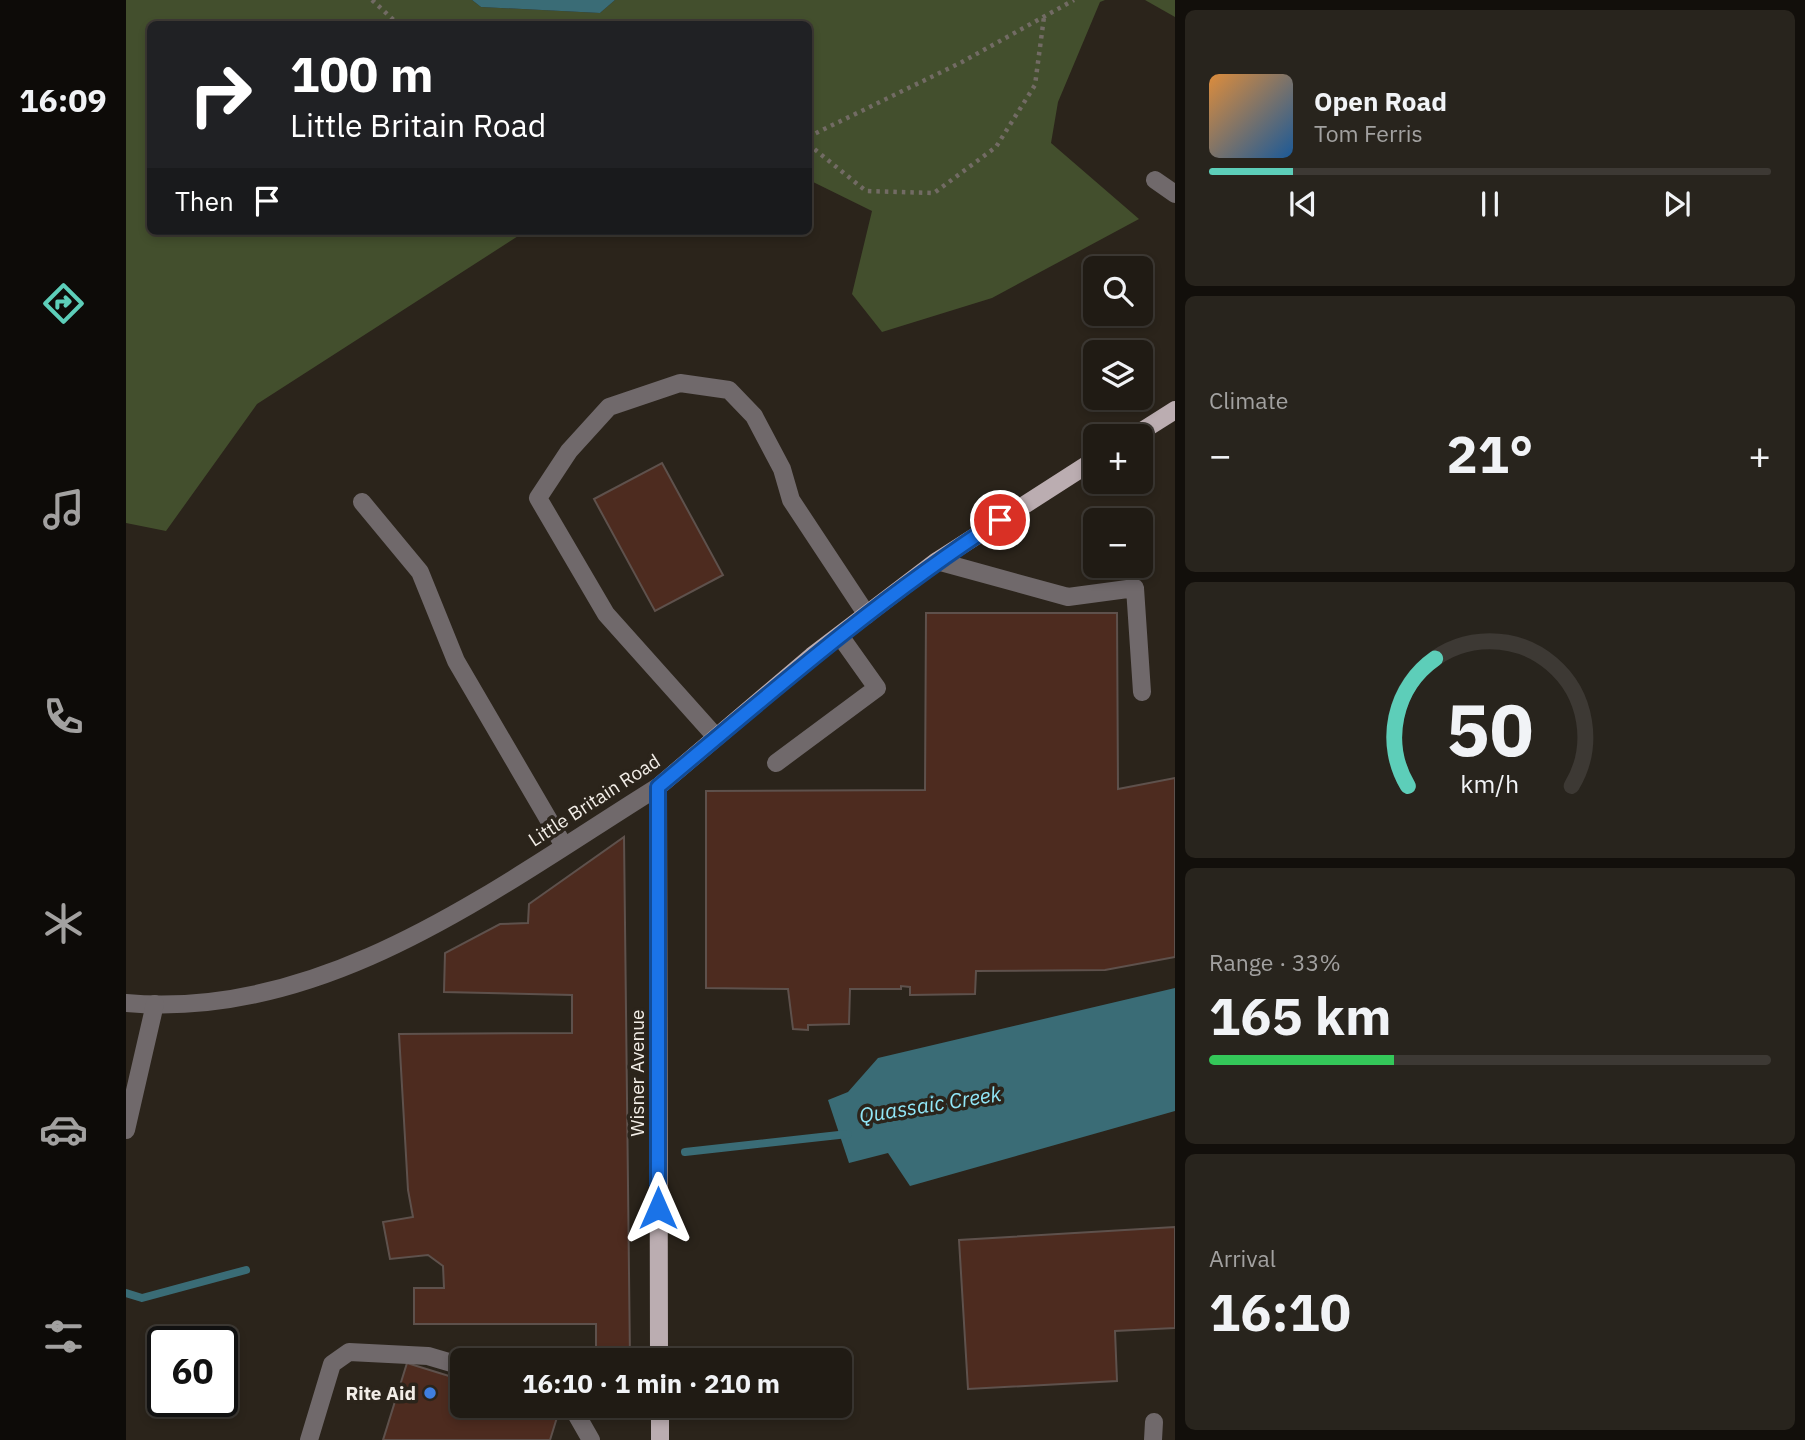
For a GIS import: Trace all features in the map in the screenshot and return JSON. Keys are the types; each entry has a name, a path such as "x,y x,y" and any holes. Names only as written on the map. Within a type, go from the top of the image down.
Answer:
{"main road":[{"path":"1153,424 1175,411"},
{"name":"Little Britain Road","path":"658,787 839,636 937,561 1083,467"},
{"name":"Wisner Avenue","path":"658,787 659,1348"},
{"path":"660,1418 660,1440"}],"street":[{"path":"1155,180 1175,194"},
{"path":"716,737 606,614 538,498 569,451 609,407 680,383 729,390 754,416 782,469 791,500 867,615"},
{"path":"362,502 420,572 456,661 564,845"},
{"path":"937,561 1068,597 1135,588 1142,692"},
{"path":"776,763 877,688 839,636"},
{"name":"Little Britain Road","path":"126,1003 181,1004 248,996 354,964 428,930 658,787"},
{"path":"126,1130 129,1106 155,1004"},
{"path":"310,1440 332,1364 349,1352 428,1356 450,1362"},
{"path":"578,1418 591,1440"}],"path":[{"path":"372,0 395,21"},
{"path":"812,135 962,62 1074,0"},
{"path":"812,147 866,191 934,193 996,147 1035,85 1044,17"}],"green space":[{"path":"126,0 472,0 481,7 600,13 615,0 1105,0 1100,2 1058,102 1051,143 1139,219 992,298 882,332 852,294 872,211 812,181 812,21 147,21 147,235 520,235 257,404 166,531 126,523"},
{"path":"1145,0 1175,0 1175,17"}],"water":[{"path":"472,0 615,0 600,13 481,7"},
{"path":"1175,988 1175,1111 910,1186 888,1153 849,1163 828,1100 848,1092 878,1058"}],"building":[{"path":"662,463 723,575 655,611 594,499"},
{"path":"926,613 1117,613 1118,789 1175,778 1175,957 1105,970 976,971 975,994 910,995 910,987 901,986 901,989 850,989 849,1024 808,1025 808,1030 793,1029 788,989 706,988 706,791 925,790"},
{"path":"624,837 630,1348 596,1348 596,1324 414,1324 414,1288 444,1288 443,1266 428,1255 390,1259 383,1222 413,1217 408,1190 399,1034 572,1033 572,995 444,992 445,953 500,924 528,923 529,904"},
{"path":"1175,1227 1175,1328 1115,1331 1117,1381 968,1389 959,1240"},
{"name":"Rite Aid","path":"407,1363 450,1376 450,1418 557,1418 550,1440 383,1440"}],"waterway":[{"name":"Quassaic Creek","path":"685,1152 848,1134"},
{"name":"Quassaic Creek","path":"126,1293 142,1298 246,1270"}],"place":[{"name":"Rite Aid","path":"430,1393"}],"route":[{"path":"658,1208 658,787 812,656 937,561 1000,520"}]}
